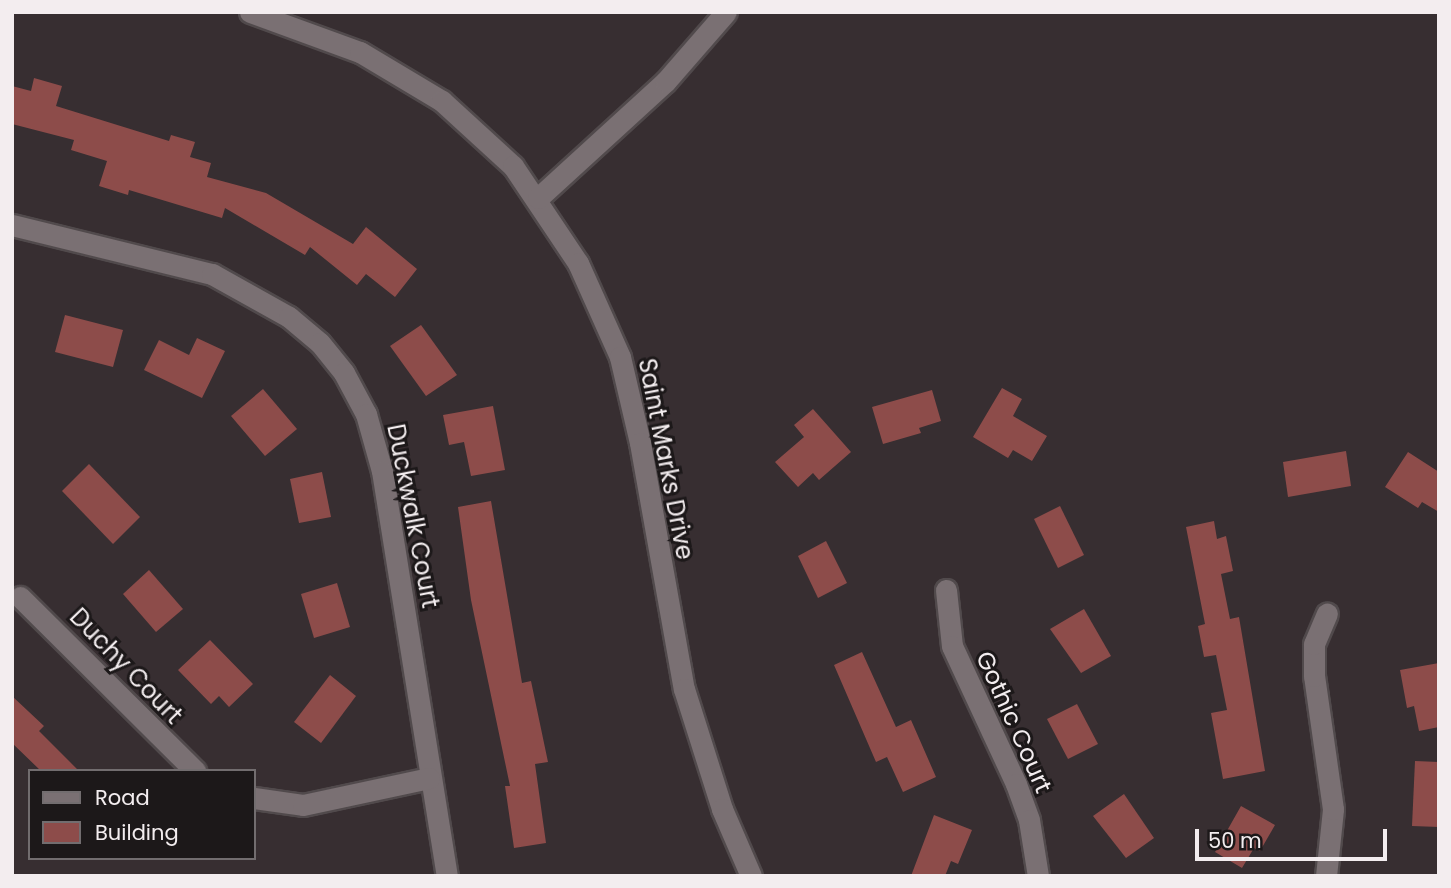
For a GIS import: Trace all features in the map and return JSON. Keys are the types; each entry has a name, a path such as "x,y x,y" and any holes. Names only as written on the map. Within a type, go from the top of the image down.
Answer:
{"street":[{"name":"Saint Marks Drive","path":"250,12 309,30 403,74 482,134 538,198 578,263 620,357 640,443 684,690 722,809 751,876"},
{"path":"538,198 666,81 726,12"},
{"name":"Duckwalk Court","path":"12,225 212,274 289,317 320,343 344,373 366,414 382,471 429,778 447,876"},
{"name":"Gothic Court","path":"946,590 952,646 1016,784 1029,820 1038,876"},
{"name":"Duchy Court","path":"20,597 193,769"},
{"path":"1326,614 1314,644 1314,676 1333,809 1326,876"},
{"path":"256,798 303,805 429,778"}],"building":[{"path":"34,78 62,86 56,106 169,141 171,135 195,142 190,157 211,163 207,177 266,193 353,244 366,227 417,269 395,297 366,274 357,285 310,247 305,255 225,208 222,218 129,190 128,195 99,186 107,161 71,150 74,140 12,124 12,86 31,91"},
{"path":"65,315 123,330 113,367 55,352"},
{"path":"421,325 457,375 426,396 390,346"},
{"path":"197,338 225,351 202,398 144,370 159,340 189,355"},
{"path":"1002,388 1022,399 1013,416 1047,436 1032,461 1013,450 1008,458 973,437"},
{"path":"263,389 297,429 265,456 231,416"},
{"path":"932,390 941,421 919,428 921,433 883,444 872,407"},
{"path":"493,406 505,470 471,476 464,442 449,445 443,415"},
{"path":"813,409 851,452 819,480 813,473 798,487 775,462 804,437 794,425"},
{"path":"1346,451 1351,486 1288,497 1283,462"},
{"path":"1408,452 1439,472 1439,512 1422,502 1418,508 1385,487"},
{"path":"89,464 140,517 113,544 62,491"},
{"path":"322,472 331,517 299,523 290,479"},
{"path":"491,501 522,683 531,681 548,762 535,764 546,843 514,848 505,786 510,786 471,600 458,507"},
{"path":"1060,506 1084,555 1058,568 1034,519"},
{"path":"1214,521 1217,539 1226,536 1233,571 1221,574 1230,619 1239,617 1265,771 1223,779 1211,713 1227,710 1216,655 1204,657 1198,626 1205,624 1186,527"},
{"path":"826,541 847,583 818,598 798,556"},
{"path":"149,570 183,609 156,632 123,594"},
{"path":"337,583 350,627 314,638 301,594"},
{"path":"1084,609 1111,656 1081,673 1050,629"},
{"path":"210,640 253,684 229,707 219,696 211,704 178,670"},
{"path":"862,652 896,727 911,720 936,777 903,792 887,757 876,762 834,665"},
{"path":"1439,663 1439,727 1419,731 1414,706 1407,708 1400,670"},
{"path":"330,675 356,696 321,743 294,722"},
{"path":"12,696 44,726 39,731 77,769 39,769 12,743"},
{"path":"1077,704 1098,744 1068,759 1047,719"},
{"path":"1415,761 1439,762 1439,827 1412,826"},
{"path":"1124,794 1154,838 1126,858 1093,816"},
{"path":"1241,806 1275,825 1260,851 1254,848 1242,868 1215,852"},
{"path":"934,815 972,830 958,864 951,861 945,876 911,876"}]}
